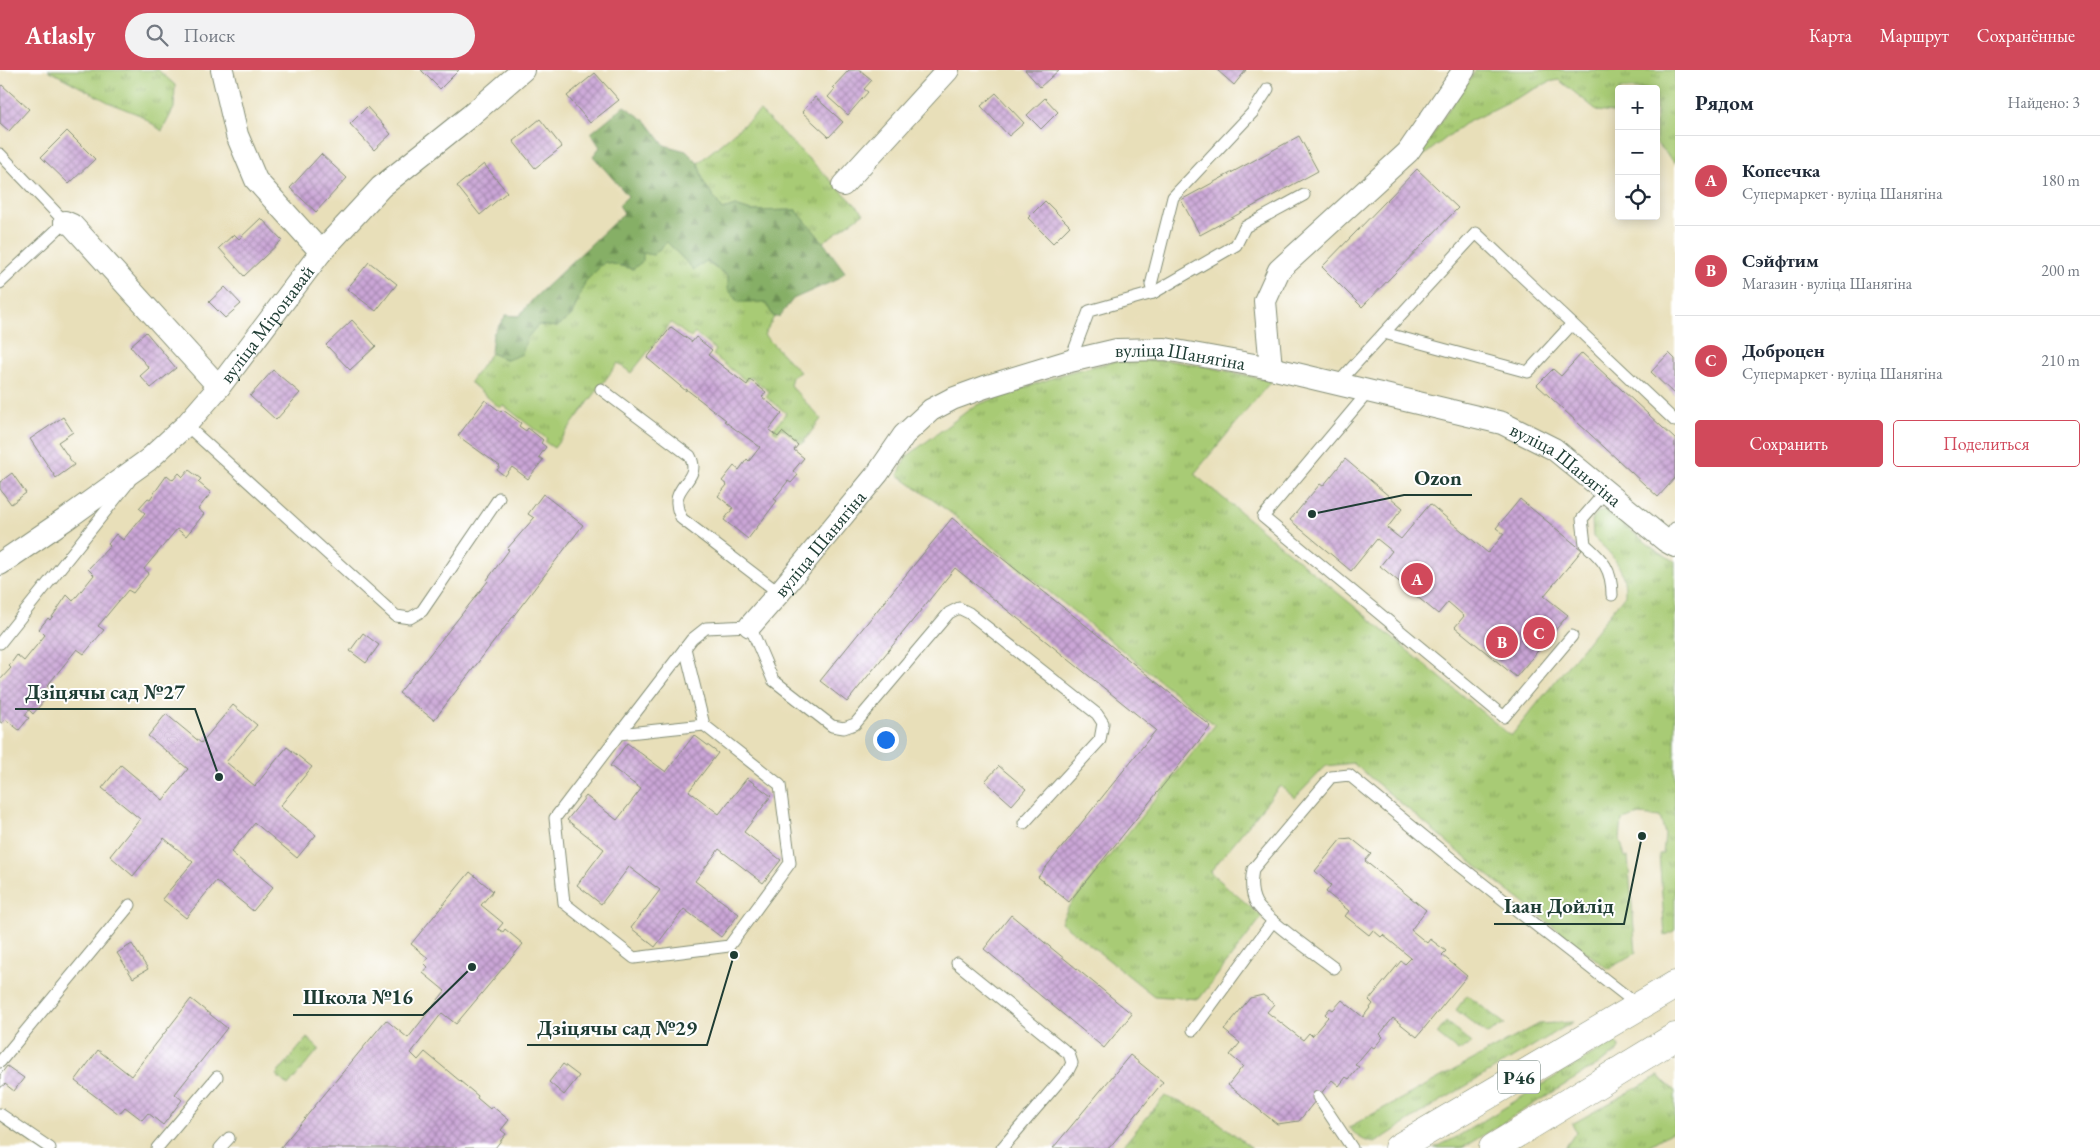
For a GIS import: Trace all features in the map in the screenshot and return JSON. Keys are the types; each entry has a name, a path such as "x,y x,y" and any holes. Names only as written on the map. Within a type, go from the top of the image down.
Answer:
{"main road":[{"name":"Р46","path":"1398,1148 1675,986"},
{"name":"Р46","path":"1493,1148 1675,1037"}],"street":[{"path":"222,70 237,135 256,180 321,252"},
{"name":"вуліца Міронавай","path":"0,564 148,460 186,425 218,387 321,252 381,188 470,116 523,70"},
{"path":"843,185 948,70"},
{"path":"1271,368 1265,301 1279,270 1408,152 1464,70"},
{"path":"65,222 72,225 218,387"},
{"name":"вуліца Шанягіна","path":"750,626 878,473 904,435 931,410 952,399 985,387 1070,361 1116,350 1165,349 1271,368 1502,423 1554,449 1606,491 1672,538"}],"lane":[{"path":"1152,293 1151,285 1172,197 1253,112 1268,89"},
{"path":"0,154 65,222 0,283"},
{"path":"1070,361 1089,311 1152,293 1236,245 1245,227 1304,195"},
{"path":"1337,384 1476,233 1675,421"},
{"path":"1384,333 1528,372 1572,324"},
{"path":"601,389 690,456 695,464 694,472 678,493 677,511 682,519 779,593"},
{"path":"1369,391 1263,516 1504,717 1572,636"},
{"path":"186,425 396,616 410,618 422,611 499,498"},
{"path":"0,642 148,460"},
{"path":"1606,491 1582,519 1585,544 1604,561 1612,580 1612,595"},
{"path":"685,648 704,726 780,785 790,863 729,946 634,958 564,903 555,818 619,734 685,648 692,639 706,628 750,626 772,680 832,726 844,728 855,724 949,613 959,608 969,613 1096,714 1104,724 1100,740 1024,823"},
{"path":"619,734 704,726"},
{"path":"1334,968 1273,921 1256,903 1250,884 1253,869 1331,777 1349,775 1641,1007"},
{"path":"0,1062 130,905"},
{"path":"1194,1030 1273,921"},
{"path":"957,963 1069,1054 1072,1063 1068,1071 1002,1148"},
{"path":"157,1148 217,1077"},
{"path":"1318,1097 1352,1148"},
{"path":"0,1114 50,1148"},
{"path":"220,1148 228,1138"}],"green space":[{"path":"48,70 158,70 175,85 174,108 162,131 140,115 112,104"},
{"path":"1476,70 1675,70 1675,163 1660,147 1660,85 1615,85 1615,113 1598,111 1559,80 1549,82 1464,124 1418,160 1446,113"},
{"path":"624,106 646,121 664,145 686,151 698,163 704,183 723,210 735,206 751,211 796,210 845,272 838,279 793,299 780,316 774,317 765,302 738,302 728,289 728,276 706,261 694,270 667,242 653,255 643,253 643,261 633,269 605,262 585,282 572,315 557,327 538,325 527,338 522,354 507,360 491,353 493,334 506,315 519,316 534,298 624,213 619,205 628,196 593,156 600,147 591,133"},
{"path":"760,111 864,213 823,242 796,210 751,211 735,206 723,210 704,183 698,163"},
{"path":"667,242 694,270 705,261 765,302 774,317 764,335 800,372 792,377 790,385 821,419 802,444 781,428 777,433 773,430 786,413 766,397 770,392 750,377 746,381 713,355 716,350 695,333 691,338 671,323 631,373 618,363 554,448 545,442 547,439 503,405 500,408 470,382 491,353 507,360 538,325 557,327 572,315 585,282 605,262 633,269 643,252 653,255"},
{"path":"1165,360 1209,367 1271,381 1194,474 1511,736 1625,595 1625,585 1620,569 1612,556 1593,537 1592,519 1598,512 1605,510 1658,552 1675,561 1675,930 1665,936 1659,854 1663,854 1665,834 1660,817 1640,815 1622,820 1620,839 1625,857 1628,857 1636,953 1608,969 1465,857 1353,763 1326,766 1295,798 1280,786 1210,872 1262,917 1199,999 1154,996 1061,922 1069,906 1215,725 951,513 898,475 906,457 974,406 1069,372 1116,361"},
{"path":"1467,995 1505,1024 1487,1034 1456,1010"},
{"path":"1446,1022 1472,1043 1458,1051 1437,1034"},
{"path":"1573,1022 1429,1108 1375,1143 1360,1138 1349,1127 1539,1024"},
{"path":"307,1038 319,1049 288,1086 276,1075"},
{"path":"1612,1042 1616,1043 1619,1047 1618,1052 1462,1148 1434,1148 1455,1138"},
{"path":"1658,1076 1675,1091 1675,1130 1645,1148 1565,1148 1576,1132 1572,1124"},
{"path":"1165,1096 1205,1112 1252,1148 1121,1148"}],"building":[{"path":"421,70 459,70 440,89"},
{"path":"849,70 860,70 872,80 864,89 868,92 848,115 828,97 835,89 833,87"},
{"path":"1025,70 1059,70 1040,87"},
{"path":"1217,70 1246,70 1234,85"},
{"path":"595,73 619,100 590,123 567,96"},
{"path":"2,85 29,109 9,131 0,123 0,87"},
{"path":"996,93 1024,123 1009,136 981,106"},
{"path":"815,97 843,122 829,137 802,112"},
{"path":"1045,98 1058,112 1041,129 1027,115"},
{"path":"367,107 391,134 374,150 350,124"},
{"path":"540,119 562,147 535,168 513,141"},
{"path":"67,131 95,159 69,184 41,157"},
{"path":"1299,136 1318,171 1200,235 1181,200"},
{"path":"321,154 347,178 316,212 290,188"},
{"path":"484,164 507,192 480,215 457,186"},
{"path":"1417,169 1458,208 1362,307 1322,267"},
{"path":"1045,201 1070,226 1053,243 1028,218"},
{"path":"261,218 282,240 244,276 219,248 234,234 239,239"},
{"path":"369,262 397,284 376,311 347,289"},
{"path":"225,287 241,304 225,318 209,302"},
{"path":"352,320 376,346 350,370 326,345"},
{"path":"671,327 692,342 696,337 712,350 708,355 747,385 750,380 766,392 762,397 782,413 769,430 778,437 782,432 798,445 794,450 804,458 793,471 798,475 791,483 788,481 774,499 777,501 748,539 724,520 733,508 718,496 727,485 722,481 734,466 739,470 747,459 749,461 760,447 724,421 726,420 686,389 686,391 647,358"},
{"path":"146,332 176,368 151,388 140,376 149,368 130,346"},
{"path":"1582,353 1675,439 1675,478 1658,497 1537,385 1553,369 1561,376"},
{"path":"1669,353 1675,359 1675,395 1651,372"},
{"path":"273,370 300,393 276,420 250,396"},
{"path":"485,400 521,423 519,426 526,431 528,428 543,440 541,443 546,447 539,457 543,460 528,479 512,467 505,476 497,470 500,466 458,436"},
{"path":"63,417 73,432 58,442 74,465 56,478 30,439"},
{"path":"1345,459 1403,508 1387,528 1401,539 1430,504 1488,553 1504,534 1496,528 1520,499 1582,550 1544,596 1568,615 1516,677 1455,627 1464,616 1448,602 1438,614 1380,566 1392,551 1377,539 1351,571 1290,520 1320,484 1323,486"},
{"path":"189,470 201,479 198,482 211,493 198,509 204,514 186,536 177,529 144,569 149,573 133,593 128,590 98,626 104,630 84,654 77,649 47,686 53,690 33,714 29,710 25,715 29,718 19,730 5,719 2,723 0,722 0,680 11,668 9,666 17,655 24,661 45,635 39,629 48,618 50,620 67,595 73,601 94,575 88,569 110,546 108,544 116,534 123,540 145,513 139,508 148,498 150,499 167,475 173,480 179,473 183,477"},
{"path":"12,473 26,493 11,504 0,489 0,482"},
{"path":"543,494 583,525 434,720 399,693 488,581 509,550 507,549 534,518 528,514"},
{"path":"952,518 1211,726 1069,902 1038,877 1156,730 955,568 847,702 820,681"},
{"path":"363,633 379,645 366,663 350,651"},
{"path":"233,705 257,725 226,762 255,786 287,747 312,767 280,806 316,835 297,858 255,823 231,852 273,887 253,911 216,881 186,918 162,899 193,862 164,838 133,876 110,856 140,819 102,788 121,765 163,800 188,769 148,736 166,714 201,743"},
{"path":"694,735 718,753 689,791 719,814 747,778 771,796 744,832 781,860 763,883 719,849 695,881 739,914 721,937 684,909 655,947 631,928 660,890 629,867 601,904 577,885 604,849 567,820 586,796 617,820 641,789 610,766 627,743 666,772"},
{"path":"999,766 1026,789 1012,805 985,781"},
{"path":"1351,838 1371,854 1365,861 1426,910 1411,930 1427,943 1430,939 1446,951 1442,955 1467,976 1417,1037 1393,1018 1380,1034 1383,1037 1374,1048 1371,1046 1355,1065 1359,1067 1349,1079 1346,1077 1339,1086 1332,1080 1299,1121 1277,1124 1228,1085 1243,1066 1230,1055 1240,1043 1224,1030 1250,998 1263,995 1274,1004 1267,1012 1303,1040 1309,1033 1312,1036 1328,1017 1325,1014 1330,1008 1333,1010 1342,1000 1363,1017 1373,1004 1369,1000 1401,961 1405,964 1411,958 1383,935 1381,937 1373,930 1369,935 1345,916 1349,911 1326,892 1331,885 1315,871 1341,839"},
{"path":"470,872 493,891 481,905 503,923 498,929 503,932 505,929 523,944 456,1024 442,1013 411,1053 418,1060 425,1052 478,1096 477,1098 490,1109 492,1106 509,1120 501,1130 506,1134 495,1148 280,1148 386,1020 408,1038 445,991 423,973 428,967 424,963 428,958 411,944"},
{"path":"1011,915 1132,1014 1104,1048 984,949"},
{"path":"132,944 148,969 133,978 117,953"},
{"path":"191,999 227,1028 175,1094 182,1100 163,1125 148,1113 142,1120 125,1107 119,1114 75,1081 98,1050 131,1076"},
{"path":"1130,1055 1163,1082 1109,1148 1053,1148"},
{"path":"563,1064 579,1076 564,1095 549,1082"},
{"path":"7,1066 24,1078 14,1091 5,1084 0,1088 0,1075"}],"place":[{"name":"Ozon","path":"1312,514"},
{"name":"Копеечка","path":"1417,579"},
{"name":"Доброцен","path":"1539,633"},
{"name":"Сэйфтим","path":"1502,642"},
{"name":"Дзіцячы сад №27","path":"219,777"},
{"name":"Іаан Дойлід","path":"1642,836"},
{"name":"Дзіцячы сад №29","path":"734,955"},
{"name":"Школа №16","path":"472,967"}]}
